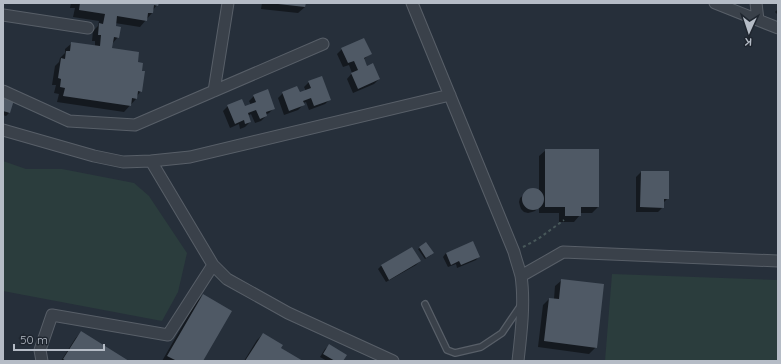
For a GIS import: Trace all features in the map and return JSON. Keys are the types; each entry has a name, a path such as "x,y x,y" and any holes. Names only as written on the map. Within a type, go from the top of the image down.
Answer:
{"street":[{"path":"214,91 228,3"},
{"path":"412,3 514,252 521,276 522,303 518,361"},
{"path":"715,3 778,28"},
{"path":"756,3 758,20"},
{"path":"3,16 88,28"},
{"path":"3,91 69,121 135,125 323,44"},
{"path":"3,130 94,156 123,162 151,161 190,157 450,95"},
{"path":"151,161 213,265 227,279 288,313 393,361"},
{"path":"521,276 563,252 778,261"},
{"path":"42,361 40,350 52,315 168,335 213,265"}],"lane":[{"path":"425,304 447,350 455,353 481,347 502,333 522,303"}],"path":[{"path":"514,252 538,239 564,220"}],"shaded area":[{"path":"3,161 26,169 62,169 134,183 149,196 187,253 178,292 162,321 3,291"},
{"path":"612,274 778,280 778,361 605,361"}],"building":[{"path":"80,3 159,3 158,6 154,5 153,13 148,13 147,21 117,16 116,26 121,27 119,38 114,37 112,48 139,52 138,62 143,63 142,71 145,71 142,92 138,91 137,99 132,98 131,106 63,96 65,88 60,87 61,79 58,78 61,58 65,59 66,51 70,51 71,42 100,46 101,35 98,35 99,23 103,24 105,14 79,10"},
{"path":"278,3 306,3 305,7"},
{"path":"364,38 372,54 364,58 367,66 373,63 380,79 358,89 351,73 358,70 354,61 348,63 341,48"},
{"path":"322,76 331,100 314,106 311,98 303,101 305,105 289,111 282,92 297,86 300,92 311,88 308,81"},
{"path":"268,89 275,109 266,112 267,116 260,119 256,110 248,113 251,122 245,124 244,120 235,124 227,105 242,99 245,106 256,102 253,95"},
{"path":"3,97 14,100 10,113 3,111"},
{"path":"545,149 599,149 599,207 581,207 581,216 565,216 565,207 545,207"},
{"path":"641,171 669,171 669,199 664,199 664,208 640,207"},
{"path":"533,188 541,191 544,199 541,207 533,210 525,207 522,199 525,191"},
{"path":"473,241 480,257 461,265 459,261 451,265 446,253"},
{"path":"426,242 434,253 426,258 419,247"},
{"path":"412,247 421,261 389,280 381,265"},
{"path":"561,279 604,284 597,348 544,341 549,298 559,299"},
{"path":"203,294 232,311 203,361 177,361 167,356"},
{"path":"81,331 129,361 66,361 63,359"},
{"path":"263,333 283,345 281,348 303,361 245,361"},
{"path":"329,344 347,355 343,361 335,361 323,354"}]}
